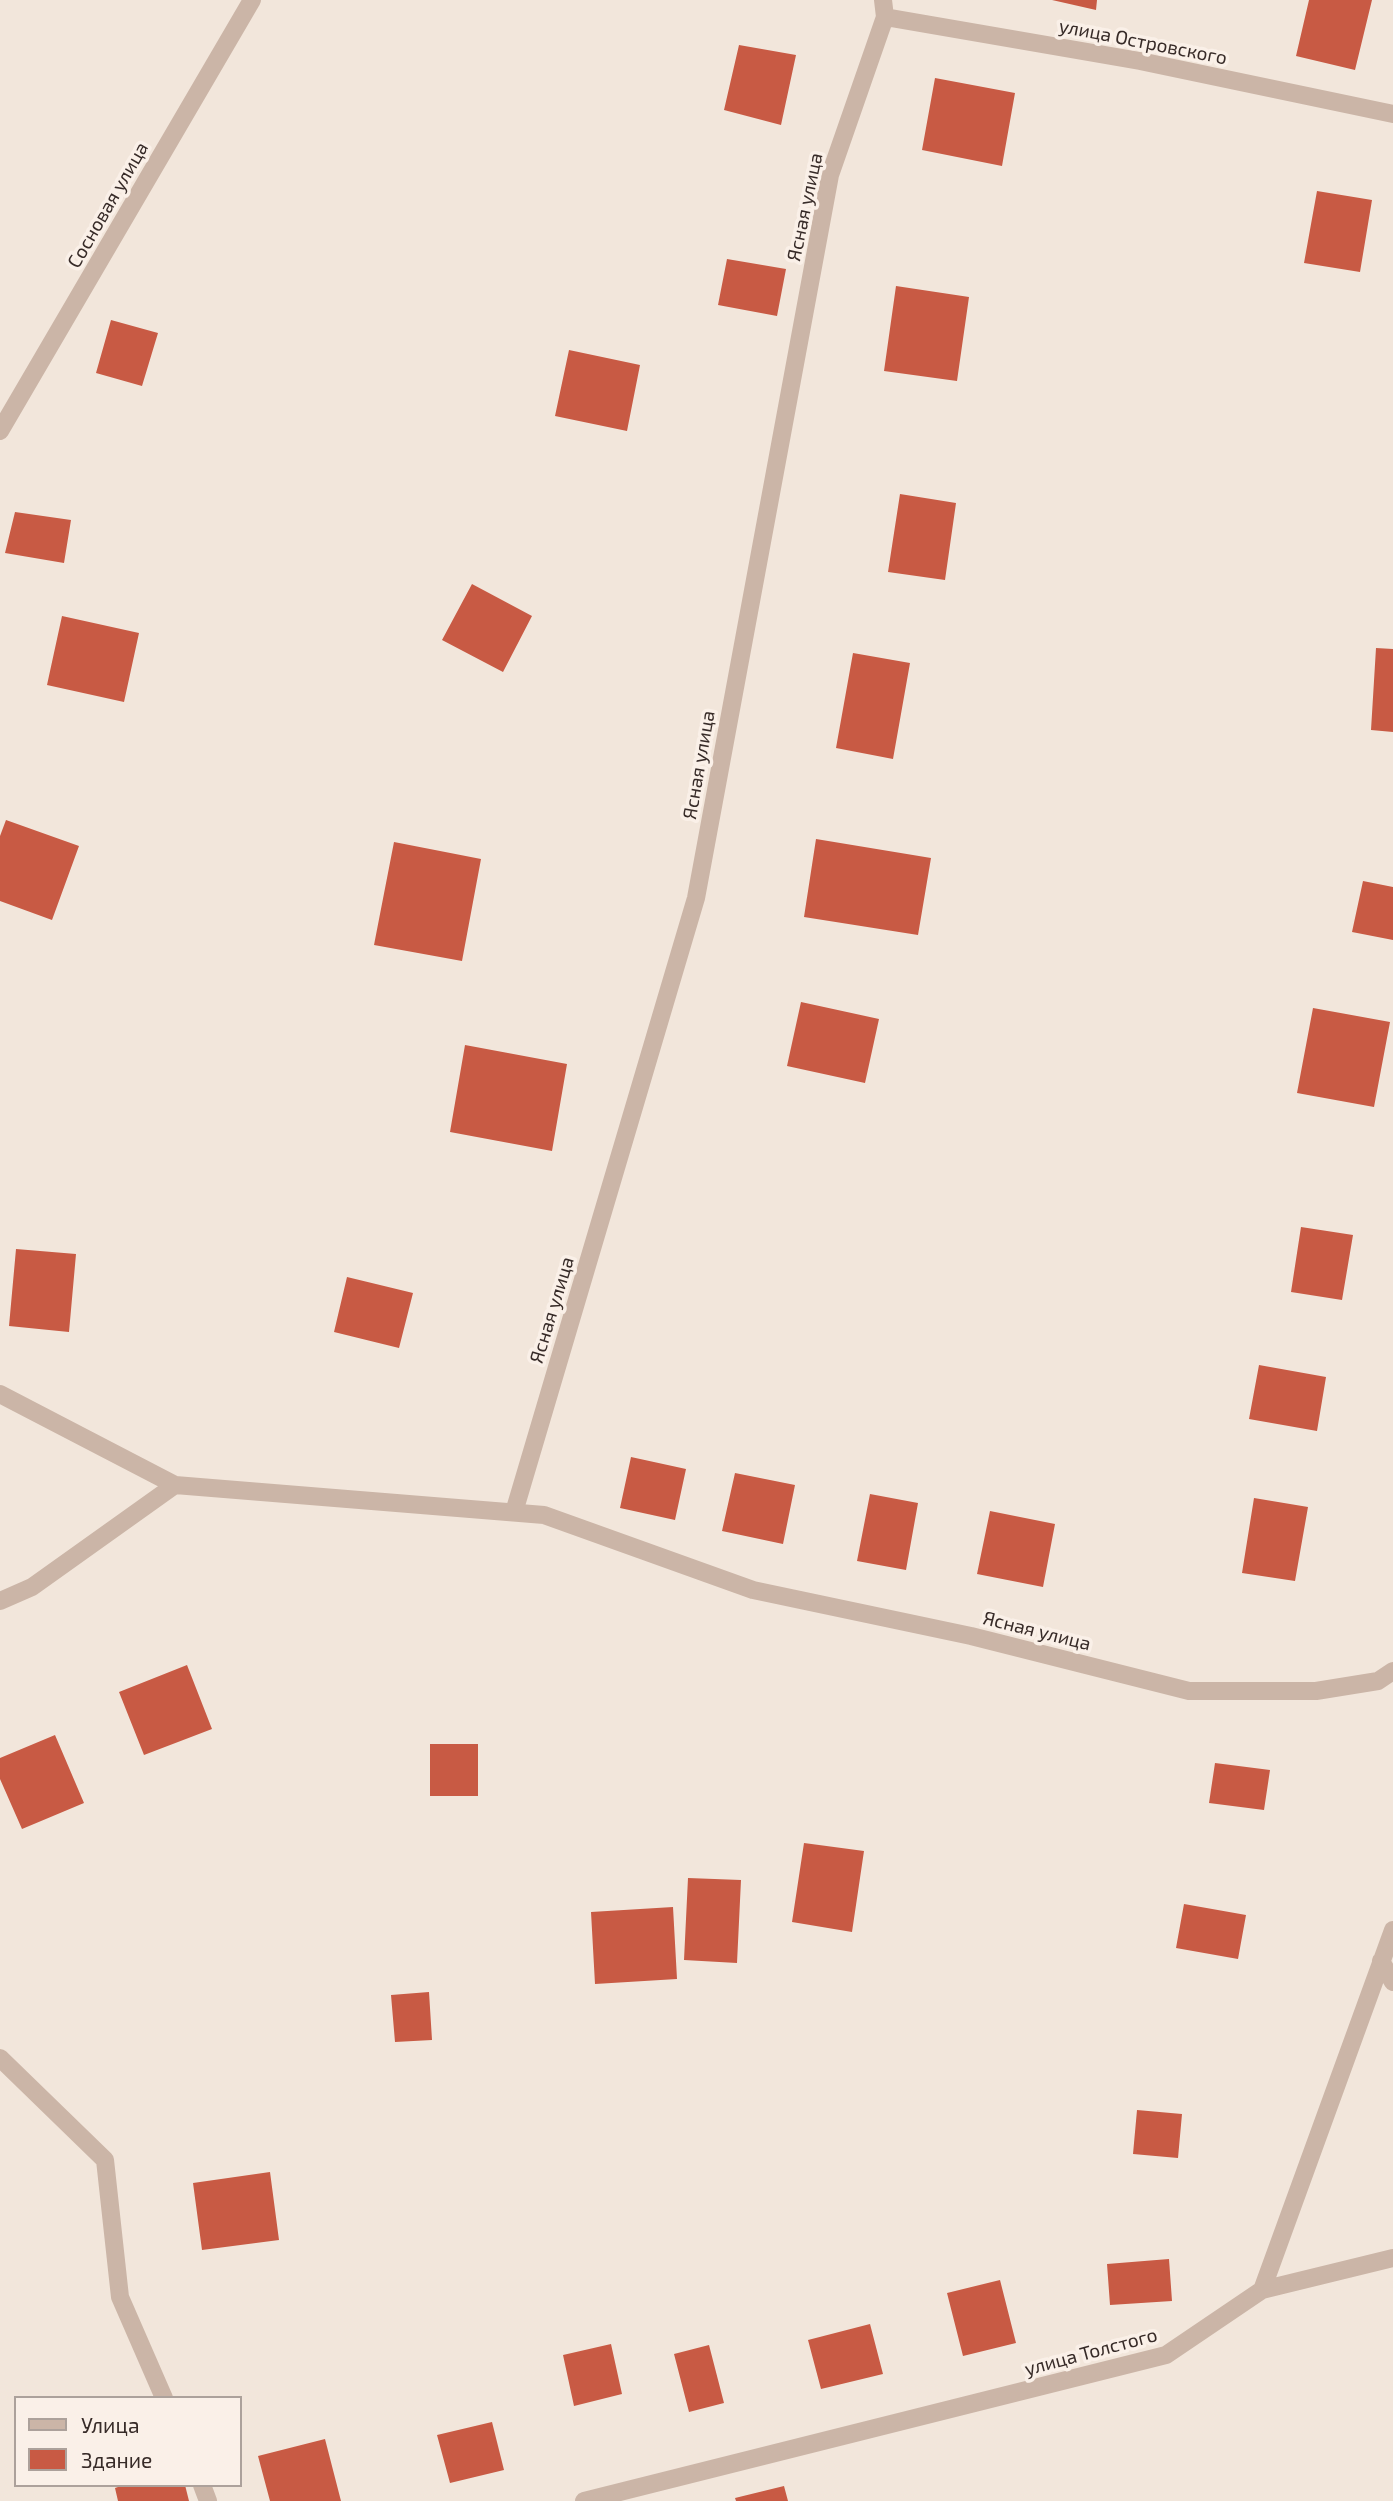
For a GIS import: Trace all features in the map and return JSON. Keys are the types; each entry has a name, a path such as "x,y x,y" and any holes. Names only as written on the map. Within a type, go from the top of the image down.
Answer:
{"street":[{"name":"Сосновая улица","path":"0,430 252,0"},
{"name":"улица Островского","path":"884,8 1393,114"},
{"name":"Ясная улица","path":"514,1512 696,898 830,175 884,8"},
{"path":"0,1394 175,1485 32,1587 0,1601"},
{"name":"Ясная улица","path":"175,1485 544,1515 753,1590 971,1636 1189,1691 1316,1691 1378,1681 1393,1671"},
{"path":"1262,2290 1393,1930"},
{"path":"1381,1961 1393,1982"},
{"path":"0,2058 105,2161 120,2297 163,2396"},
{"path":"1262,2290 1393,2258"},
{"name":"улица Толстого","path":"584,2501 1166,2355 1262,2290"}],"building":[{"path":"1052,0 1097,0 1096,10"},
{"path":"1309,0 1372,0 1355,70 1296,56"},
{"path":"739,45 796,55 781,125 724,110"},
{"path":"935,78 1015,93 1002,166 922,150"},
{"path":"1317,191 1372,200 1360,272 1304,263"},
{"path":"727,259 786,269 777,316 718,305"},
{"path":"896,286 969,297 957,381 884,371"},
{"path":"111,320 158,333 142,386 96,373"},
{"path":"569,350 640,365 627,431 555,416"},
{"path":"900,494 956,503 945,580 888,572"},
{"path":"15,512 71,520 64,563 5,553"},
{"path":"472,584 532,616 503,672 442,640"},
{"path":"62,616 139,633 124,702 47,685"},
{"path":"1376,648 1393,649 1393,732 1371,730"},
{"path":"853,653 910,663 893,759 836,748"},
{"path":"6,820 79,846 52,920 0,901 0,836"},
{"path":"816,839 931,858 918,935 804,917"},
{"path":"394,842 481,859 462,961 374,945"},
{"path":"1363,881 1393,887 1393,940 1352,932"},
{"path":"801,1002 879,1019 865,1083 787,1066"},
{"path":"1313,1008 1390,1022 1374,1107 1297,1093"},
{"path":"465,1045 567,1064 552,1151 450,1132"},
{"path":"1301,1227 1353,1235 1342,1300 1291,1292"},
{"path":"16,1249 76,1254 69,1332 9,1326"},
{"path":"347,1277 413,1293 399,1348 334,1332"},
{"path":"1259,1365 1326,1377 1317,1431 1249,1419"},
{"path":"631,1457 686,1469 675,1520 620,1508"},
{"path":"735,1473 795,1485 783,1544 722,1531"},
{"path":"870,1494 918,1503 906,1570 857,1561"},
{"path":"1254,1498 1308,1507 1295,1581 1242,1573"},
{"path":"990,1511 1055,1524 1043,1587 977,1574"},
{"path":"187,1665 212,1729 144,1755 119,1692"},
{"path":"55,1735 84,1803 22,1829 0,1779 0,1758"},
{"path":"430,1744 478,1744 478,1796 430,1796"},
{"path":"1215,1763 1270,1770 1264,1810 1209,1803"},
{"path":"804,1843 864,1851 852,1932 792,1922"},
{"path":"688,1878 741,1880 737,1963 684,1960"},
{"path":"1184,1904 1246,1915 1238,1959 1176,1948"},
{"path":"673,1907 677,1979 595,1984 591,1912"},
{"path":"429,1992 432,2040 395,2042 391,1995"},
{"path":"1137,2110 1182,2114 1178,2158 1133,2154"},
{"path":"270,2172 279,2240 202,2250 193,2183"},
{"path":"1169,2259 1172,2301 1110,2305 1107,2264"},
{"path":"1000,2280 1016,2343 963,2356 947,2293"},
{"path":"870,2324 883,2374 821,2389 808,2340"},
{"path":"611,2344 622,2394 574,2406 563,2355"},
{"path":"709,2345 724,2403 689,2412 674,2354"},
{"path":"492,2422 504,2470 450,2483 437,2435"},
{"path":"325,2439 341,2501 270,2501 258,2456"},
{"path":"784,2486 788,2501 736,2501 735,2498"},
{"path":"186,2487 189,2501 118,2501 115,2488"}]}
